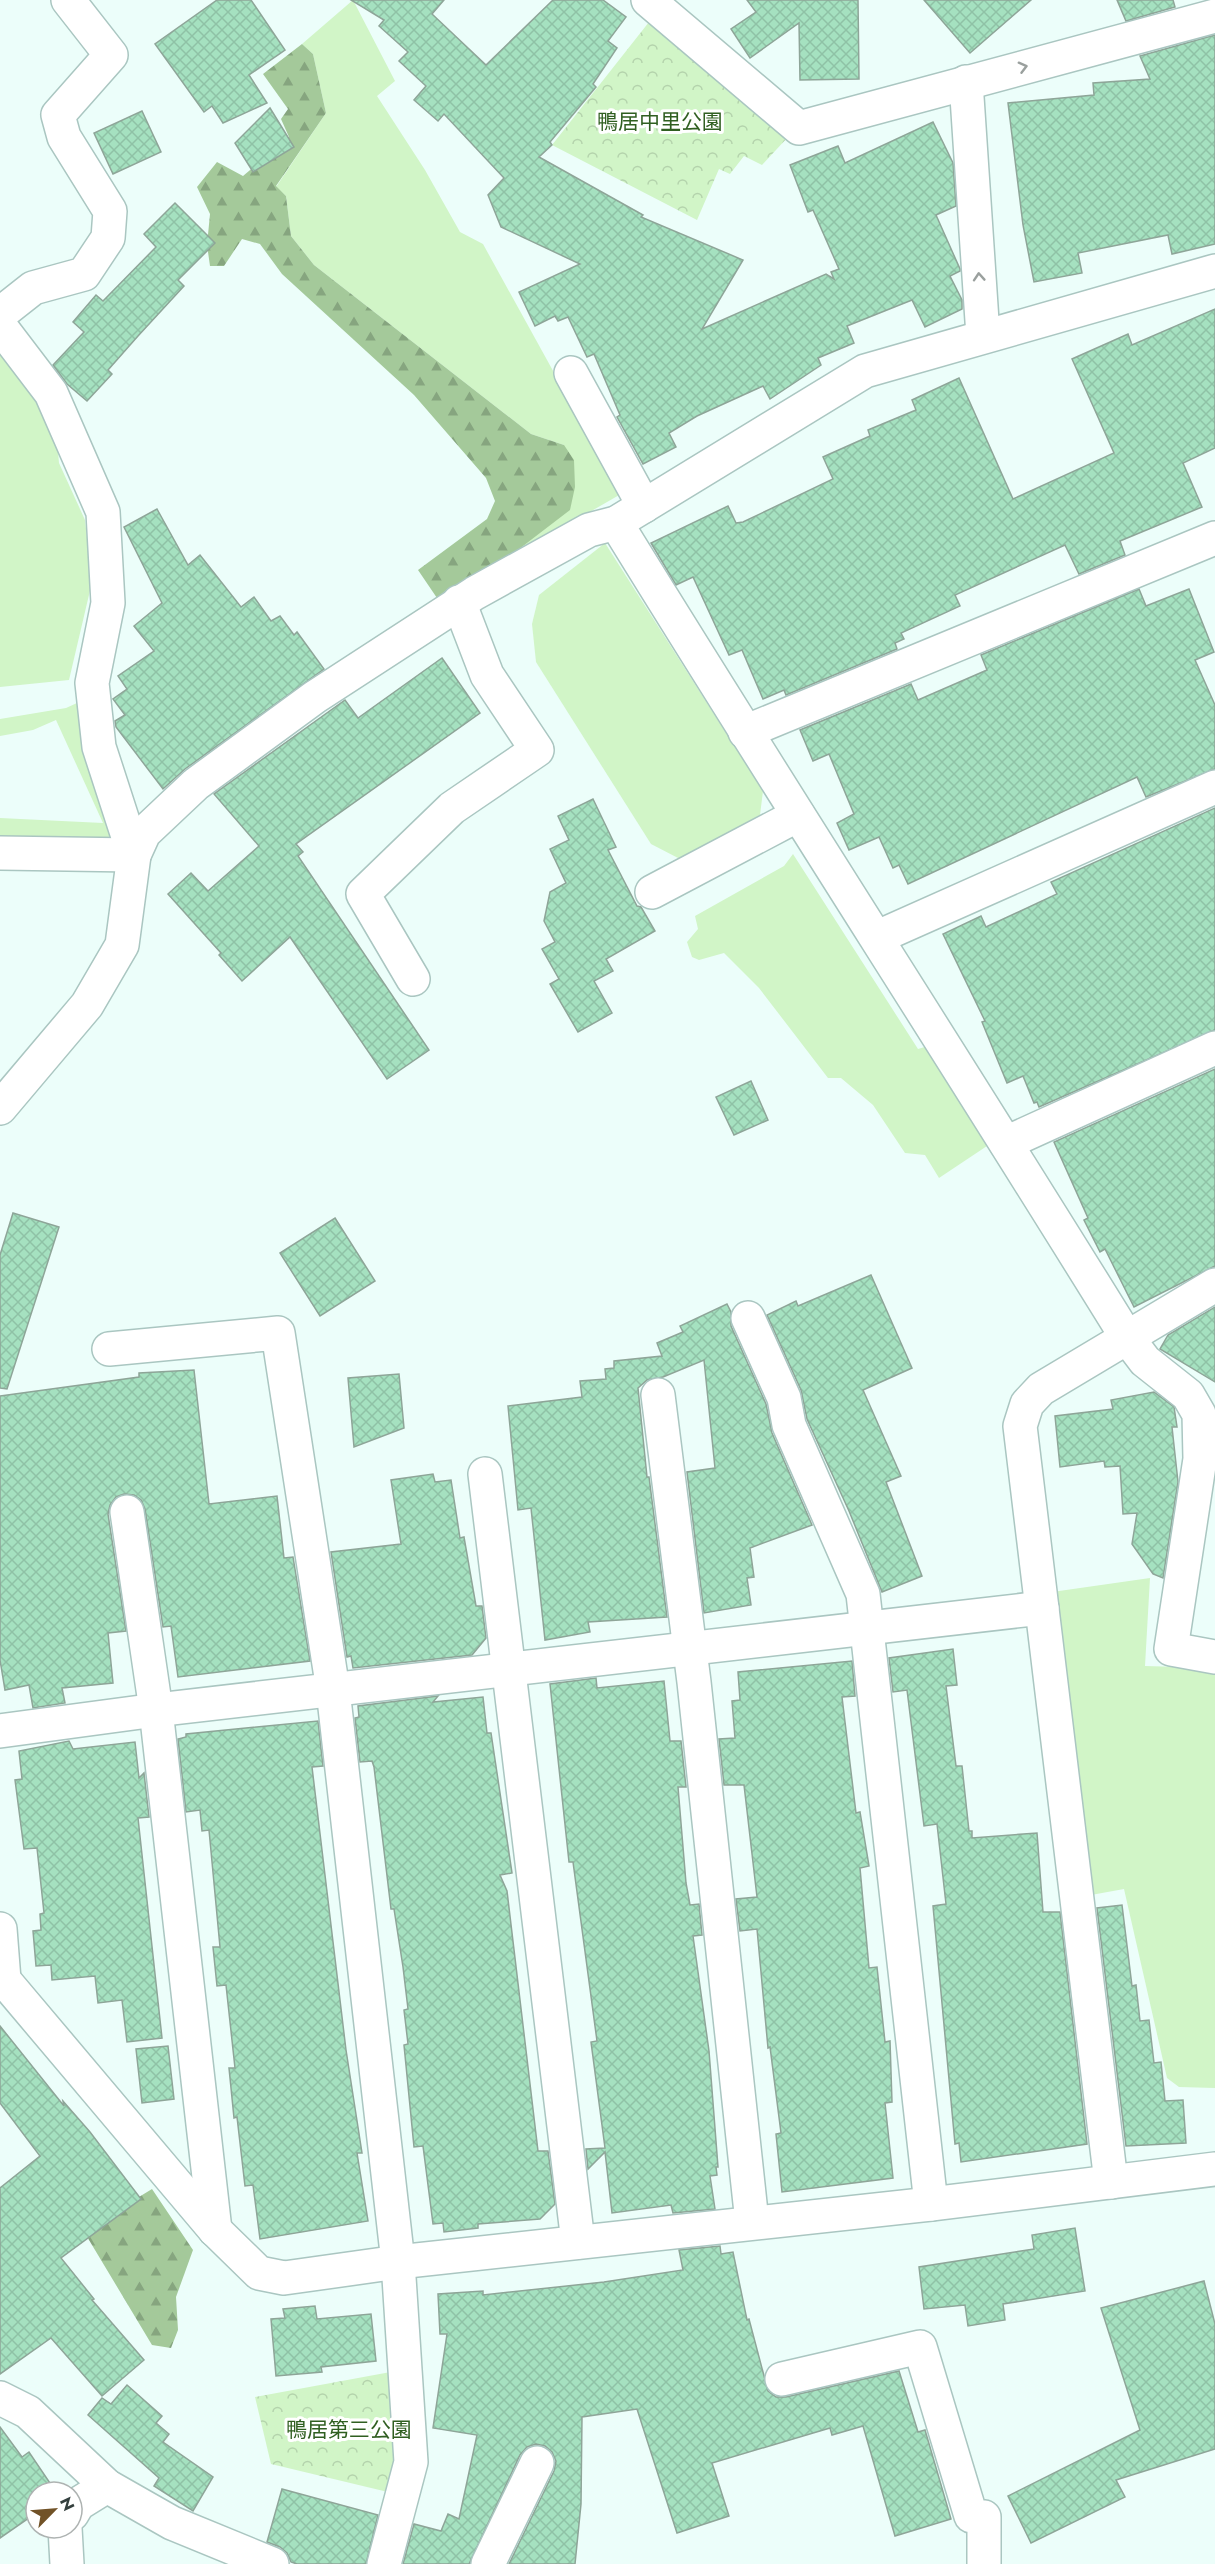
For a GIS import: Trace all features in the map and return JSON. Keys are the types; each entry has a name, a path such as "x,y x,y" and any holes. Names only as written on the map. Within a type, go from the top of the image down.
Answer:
{"street":[{"path":"0,314 33,288 84,274 108,238 110,211 64,137 58,115 111,55 68,0"},
{"path":"648,0 799,128 1215,16"},
{"path":"966,82 983,336"},
{"path":"0,1108 87,1005 122,945 134,855 144,833 196,784 315,697 459,602 589,530 616,523 865,371 1215,271"},
{"path":"0,326 51,393 103,512 108,603 92,683 99,747 134,855"},
{"path":"571,373 644,506"},
{"path":"616,523 745,732 878,937 1126,1336 1145,1361 1188,1395 1199,1414 1200,1459 1171,1649 1215,1657"},
{"path":"745,732 1215,538"},
{"path":"413,979 363,894 452,808 537,750 487,675 459,602"},
{"path":"878,937 1215,787"},
{"path":"652,892 798,814"},
{"path":"0,853 134,855"},
{"path":"1006,1143 1215,1048"},
{"path":"1111,2182 1020,1426 1027,1404 1041,1389 1215,1284"},
{"path":"748,1318 784,1398 789,1425 863,1594 931,2204"},
{"path":"109,1349 278,1333 333,1690 398,2262 411,2463 384,2564"},
{"path":"658,1395 690,1649 752,2222"},
{"path":"485,1474 578,2242"},
{"path":"127,1512 156,1710 215,2230"},
{"path":"0,1731 156,1710 1042,1608"},
{"path":"0,1929 2,1980 215,2230 259,2273 284,2278 398,2262 931,2204 1215,2169"},
{"path":"782,2379 920,2347 971,2516 984,2517 984,2564"},
{"path":"0,2398 28,2412 107,2486 172,2523 261,2562"},
{"path":"488,2564 537,2463"},
{"path":"84,2500 107,2486"},
{"path":"66,2540 67,2564"}],"green space":[{"path":"353,0 395,81 377,96 425,170 460,232 483,244 621,494 501,563 564,445 531,434 314,265 291,236 286,196 276,187 326,113 313,54 302,44"},
{"name":"鴨居中里公園","path":"649,22 789,136 762,165 744,156 730,174 719,169 697,220 552,145"},
{"path":"302,44 313,54 326,113 276,186 286,196 291,236 314,265 531,434 564,445 574,460 575,487 570,510 501,563 437,598 418,570 487,519 495,501 486,478 414,395 282,274 260,244 242,239 224,266 210,266 207,245 210,214 197,187 217,162 243,176 289,137 281,119 288,109 263,74"},
{"path":"0,350 19,370 56,429 59,463 85,520 92,582 69,680 0,687"},
{"path":"605,543 763,791 760,815 680,859 651,844 536,662 532,624 539,595"},
{"path":"77,703 79,721 107,807 110,843 0,839 0,818 103,823 56,720 33,730 0,736 0,719 66,708"},
{"path":"793,854 918,1049 928,1046 990,1144 939,1178 925,1155 905,1153 873,1105 841,1078 828,1078 759,988 724,953 699,960 692,957 687,942 698,929 695,916 784,866"},
{"path":"1150,1578 1145,1666 1215,1668 1215,2088 1179,2087 1167,2078 1124,1889 1091,1895 1052,1592"},
{"path":"152,2189 193,2250 176,2297 178,2330 171,2348 152,2345 80,2225 98,2222"},
{"name":"鴨居第三公園","path":"396,2371 399,2442 392,2493 271,2464 255,2397"}],"building":[{"path":"217,0 251,0 285,50 249,75 267,103 223,123 212,106 204,112 155,44"},
{"path":"351,0 444,0 432,14 486,65 553,0 603,0 626,17 608,41 617,48 593,84 596,87 550,142 552,145 539,157 643,215 641,217 743,260 702,329 826,274 834,279 831,272 839,269 813,210 808,212 790,165 838,146 845,163 933,122 953,163 956,206 936,215 960,269 950,276 962,300 962,309 925,327 912,300 847,326 854,343 818,358 821,365 770,399 763,386 697,416 669,433 676,447 643,464 617,417 620,415 594,354 587,357 568,317 558,321 555,316 535,326 519,292 580,264 501,227 488,195 504,178 444,114 438,121 414,100 426,86 399,61 408,52 379,26 384,20"},
{"path":"747,0 858,0 859,79 800,80 799,23 750,58 731,29 756,12"},
{"path":"924,0 1031,0 970,53"},
{"path":"1117,0 1173,0 1175,7 1126,21"},
{"path":"1215,35 1215,244 1172,254 1168,235 1078,253 1082,273 1034,282 1023,225 1008,103 1094,95 1093,83 1150,79 1140,56"},
{"path":"270,108 294,147 253,172 235,143"},
{"path":"142,111 161,152 113,174 94,133"},
{"path":"175,203 215,243 178,280 184,286 108,370 112,374 87,401 67,384 53,365 84,332 73,322 96,295 103,301 156,247 144,234"},
{"path":"1215,309 1215,448 1183,463 1202,507 1120,541 1125,555 1079,574 1065,545 955,595 960,606 901,633 904,639 895,643 897,649 786,695 784,690 763,699 742,650 729,655 693,577 676,585 651,543 728,506 736,523 743,522 833,479 823,457 870,436 868,430 916,410 912,400 959,378 1013,499 1114,453 1072,359 1128,334 1132,345"},
{"path":"157,509 188,565 200,555 241,607 254,597 271,621 280,616 294,635 297,632 324,669 185,769 163,789 116,727 115,721 125,715 113,699 127,689 118,676 154,651 134,626 162,603 124,527"},
{"path":"1139,589 1146,606 1189,589 1214,652 1195,660 1215,705 1215,769 1146,797 1137,777 908,884 899,865 893,868 879,837 849,850 837,823 854,814 829,754 813,761 800,730 911,684 918,700 987,670 981,655"},
{"path":"442,658 480,713 296,844 303,852 298,856 429,1050 387,1079 290,937 242,981 219,955 221,953 168,894 191,873 208,891 259,846 214,794 345,700 358,718"},
{"path":"593,799 616,847 608,850 637,906 641,907 655,931 606,959 613,971 594,981 612,1013 578,1032 550,984 559,979 542,949 555,942 544,921 550,892 566,883 550,849 569,840 558,816"},
{"path":"1215,808 1215,1030 1039,1107 1037,1102 1034,1103 1023,1076 1007,1083 982,1022 985,1021 943,934 981,916 986,927 1057,894 1051,882"},
{"path":"1215,1069 1215,1266 1134,1307 1105,1249 1100,1252 1084,1220 1088,1218 1054,1142"},
{"path":"751,1081 768,1120 734,1135 716,1097"},
{"path":"13,1213 59,1227 7,1389 0,1388 0,1255"},
{"path":"335,1218 375,1281 320,1316 280,1253"},
{"path":"871,1275 912,1368 863,1390 901,1476 886,1482 922,1576 882,1592 849,1511 807,1419 801,1390 767,1315 796,1301 798,1306"},
{"path":"727,1304 731,1312 731,1326 766,1404 772,1433 812,1525 750,1548 754,1577 747,1578 751,1605 704,1613 687,1472 715,1468 704,1360 663,1377 647,1380 638,1388 647,1477 649,1477 667,1617 588,1622 590,1632 545,1640 531,1508 518,1510 508,1406 582,1397 580,1381 606,1379 605,1369 614,1368 614,1361 662,1356 657,1343 683,1332 680,1326"},
{"path":"1215,1307 1215,1382 1160,1349 1168,1335"},
{"path":"194,1370 209,1504 277,1496 284,1558 293,1557 310,1661 178,1677 171,1626 163,1627 145,1509 141,1500 134,1495 124,1494 116,1497 110,1505 108,1514 126,1631 108,1633 113,1683 62,1688 65,1703 33,1708 29,1685 5,1690 0,1660 0,1396 139,1377 139,1373"},
{"path":"399,1374 404,1428 354,1447 348,1378"},
{"path":"1154,1392 1174,1407 1177,1427 1172,1427 1178,1482 1163,1578 1153,1574 1132,1544 1137,1513 1123,1514 1120,1466 1105,1467 1104,1461 1060,1467 1055,1416 1113,1409 1111,1400"},
{"path":"433,1474 435,1482 451,1480 460,1538 464,1537 476,1606 482,1606 486,1638 472,1655 353,1668 351,1656 347,1657 331,1552 401,1544 391,1480"},
{"path":"953,1649 957,1685 946,1686 956,1766 962,1766 969,1831 972,1831 972,1838 1037,1833 1043,1912 1060,1912 1087,2144 961,2162 959,2143 955,2144 933,1906 946,1904 937,1824 924,1826 907,1690 893,1692 889,1658"},
{"path":"852,1661 855,1696 842,1697 856,1813 860,1812 869,1866 860,1868 869,1968 877,1967 885,2042 890,2041 892,2102 885,2103 893,2178 782,2192 776,2134 781,2133 770,2047 768,2048 757,1929 740,1931 736,1899 757,1897 744,1785 724,1785 719,1739 735,1738 732,1701 740,1700 738,1672"},
{"path":"596,1678 597,1688 664,1681 670,1741 681,1741 686,1787 678,1787 686,1883 690,1905 699,1904 702,1935 693,1936 709,2051 718,2167 716,2167 717,2175 710,2176 715,2209 673,2213 671,2205 612,2213 605,2152 588,2169 586,2149 605,2148 591,2042 597,2041 573,1862 569,1862 550,1684"},
{"path":"438,1696 433,1702 483,1697 487,1733 491,1733 512,1873 500,1875 507,1891 538,2151 548,2151 555,2204 540,2219 478,2224 478,2228 444,2232 443,2223 433,2224 423,2146 414,2147 404,2045 408,2044 404,2010 408,2009 403,1967 394,1909 391,1909 374,1767 372,1761 360,1762 355,1718 359,1717 358,1706"},
{"path":"318,1721 323,1766 312,1767 346,2050 362,2153 357,2153 368,2221 260,2239 253,2185 245,2186 237,2117 234,2118 229,2068 235,2068 226,1985 217,1986 213,1947 220,1947 209,1830 202,1831 200,1810 186,1812 178,1739 186,1737 186,1734"},
{"path":"69,1741 73,1749 135,1742 139,1778 144,1773 149,1817 138,1818 162,2038 127,2042 122,2000 98,2003 95,1976 52,1980 51,1965 36,1966 33,1931 41,1930 40,1914 44,1913 37,1848 24,1849 15,1780 22,1779 19,1751"},
{"path":"1122,1905 1132,1986 1136,1985 1140,2021 1149,2020 1154,2063 1161,2062 1165,2101 1183,2100 1186,2143 1126,2146 1097,1908"},
{"path":"0,2026 64,2106 63,2101 90,2132 141,2199 61,2258 94,2299 92,2300 144,2360 102,2396 51,2338 0,2374 0,2188 40,2156 0,2103"},
{"path":"168,2046 174,2099 142,2103 136,2049"},
{"path":"1075,2228 1085,2291 1003,2304 1005,2320 968,2326 965,2305 924,2309 919,2267 1034,2249 1032,2235"},
{"path":"720,2246 721,2254 733,2252 747,2320 749,2319 768,2391 776,2397 786,2397 899,2371 918,2432 925,2430 951,2519 895,2536 863,2426 832,2435 830,2428 712,2463 729,2516 677,2533 637,2409 582,2417 581,2504 575,2564 509,2564 554,2471 556,2461 552,2452 545,2446 536,2444 527,2447 520,2455 469,2564 403,2564 414,2524 441,2531 448,2514 459,2519 477,2435 433,2428 447,2334 440,2334 438,2294 483,2291 483,2295 604,2282 683,2270 679,2250"},
{"path":"1204,2281 1215,2324 1215,2449 1116,2480 1125,2497 1031,2543 1008,2496 1140,2430 1101,2308"},
{"path":"315,2306 317,2319 371,2314 376,2361 321,2367 322,2372 276,2376 271,2319 285,2318 283,2309"},
{"path":"127,2385 162,2416 156,2423 169,2434 163,2442 213,2477 193,2511 154,2486 159,2478 88,2415 102,2398 111,2404"},
{"path":"0,2427 22,2457 29,2452 48,2480 24,2480 24,2521 0,2538"},
{"path":"282,2489 378,2515 366,2564 297,2564 291,2562 287,2553 280,2547 267,2542"}]}
